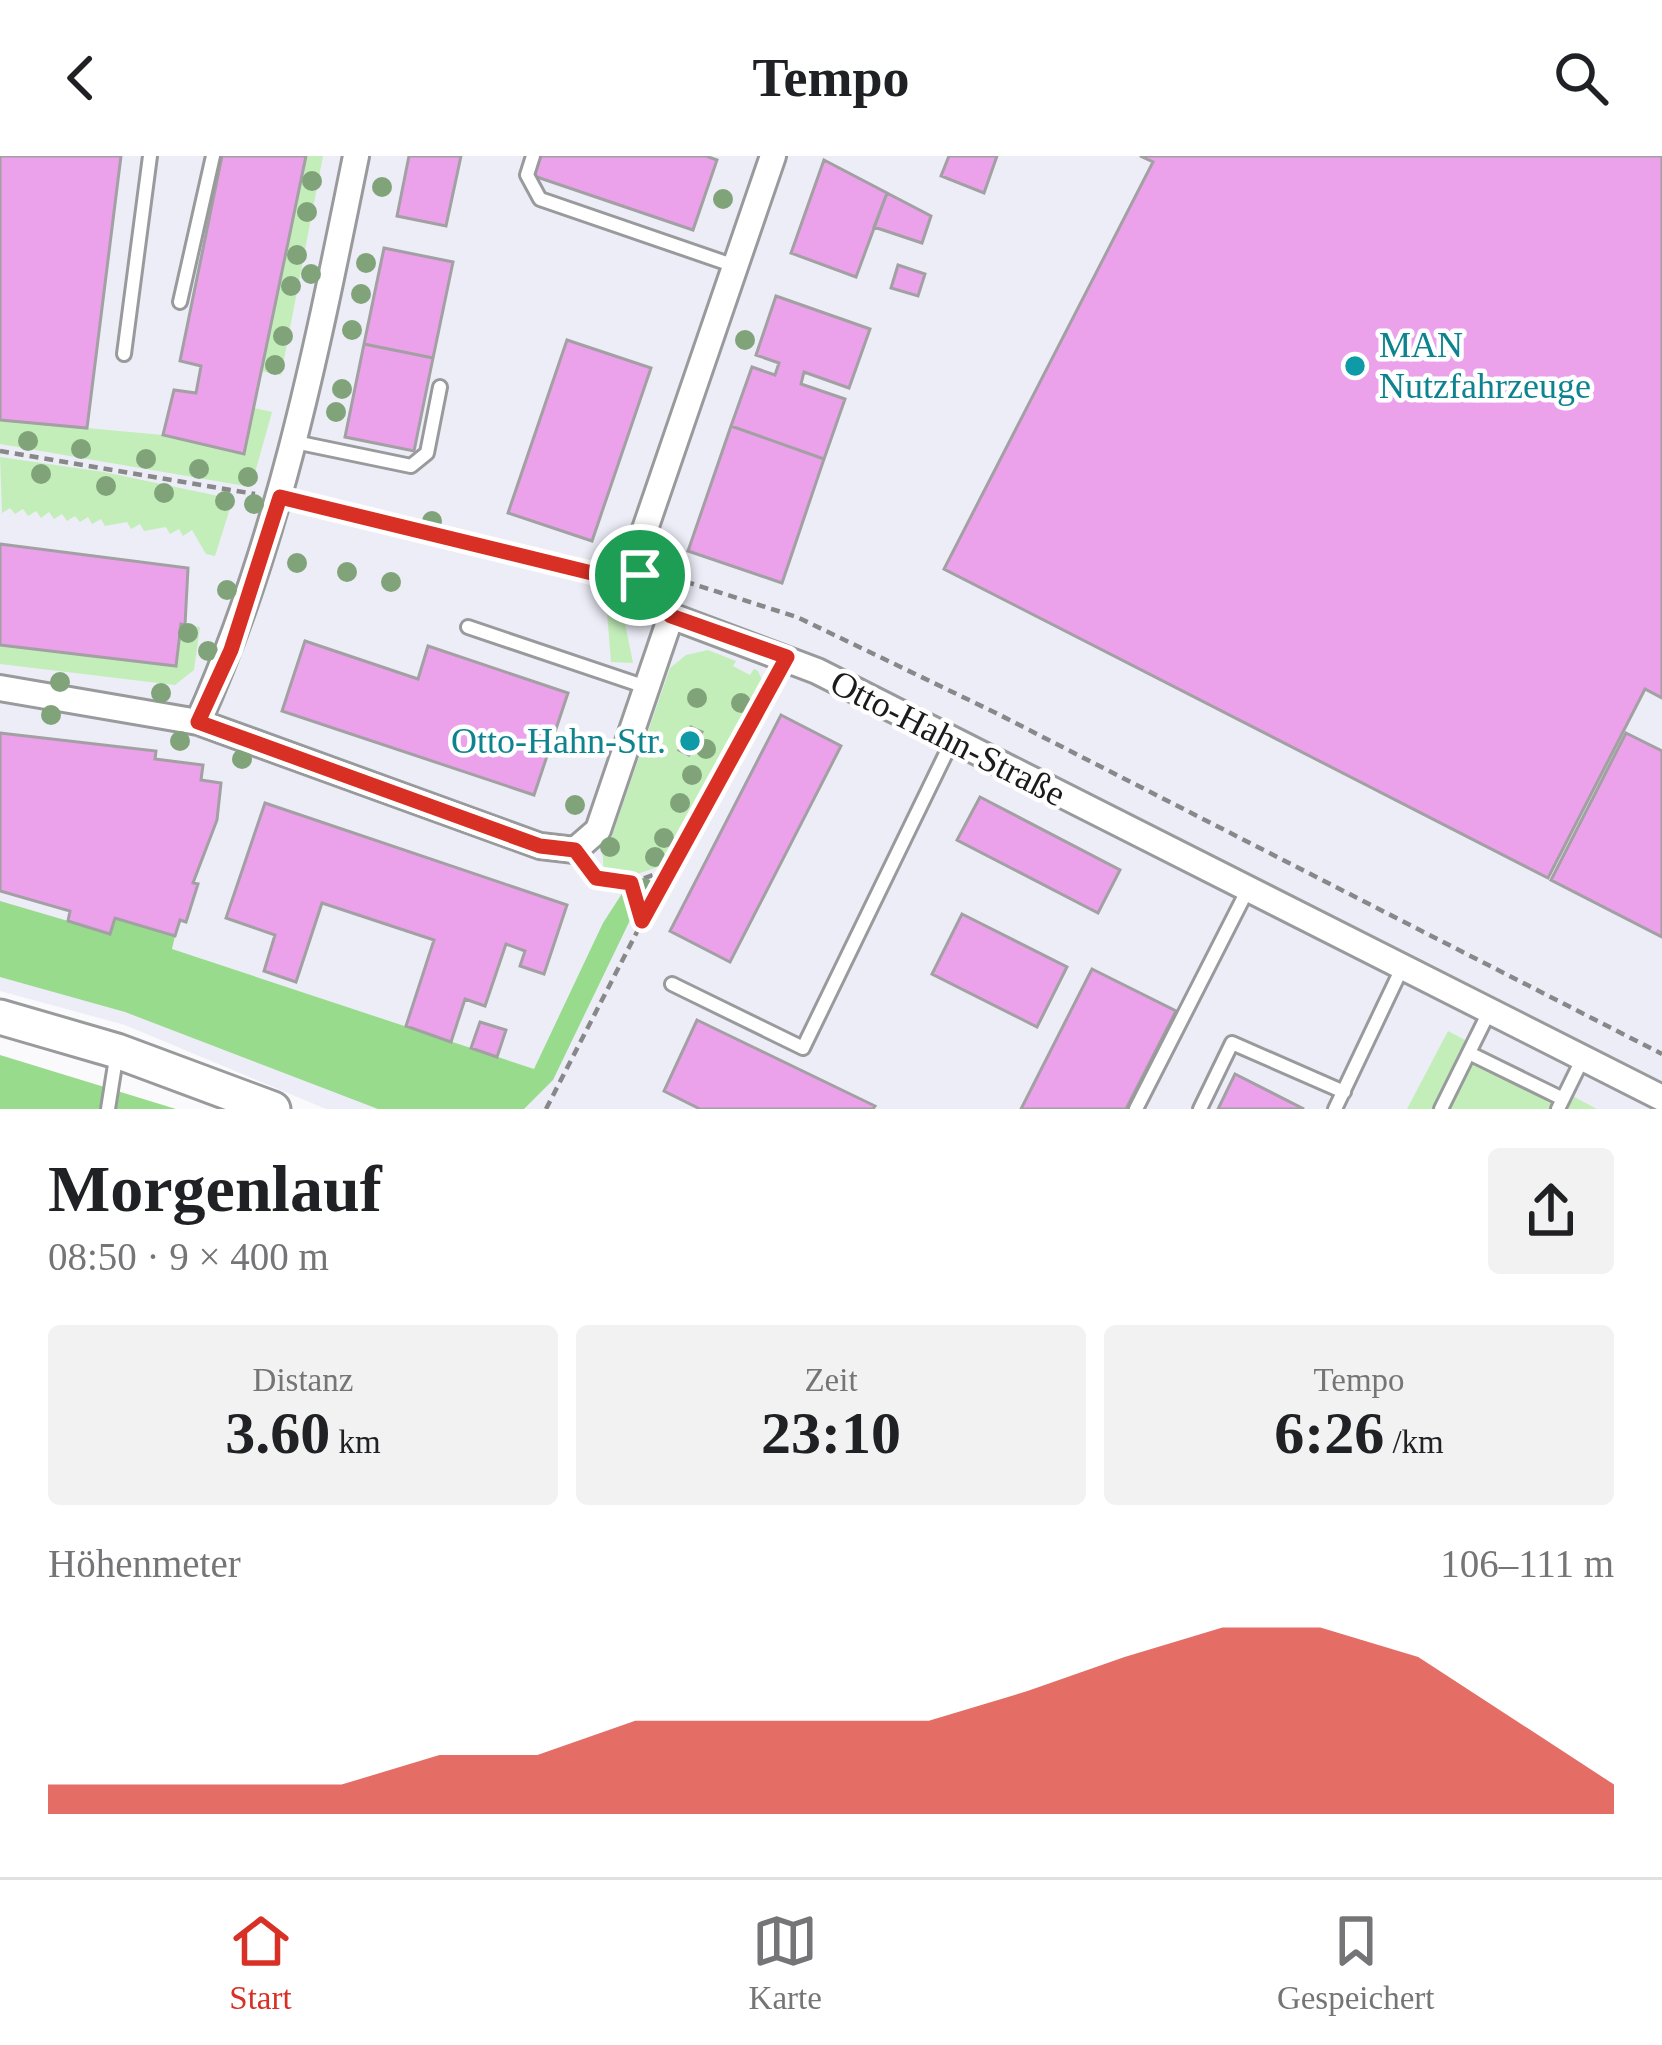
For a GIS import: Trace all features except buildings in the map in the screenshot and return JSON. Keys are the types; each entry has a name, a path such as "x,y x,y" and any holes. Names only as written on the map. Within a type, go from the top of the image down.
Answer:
{"main road":[{"path":"0,1017 117,1051 273,1109"}],"street":[{"path":"198,722 231,650 280,497 356,156"},
{"path":"0,688 198,722 540,846 575,850 598,830 671,616 656,603 640,575 644,532 773,156"},
{"name":"Otto-Hahn-Straße","path":"671,616 787,657 1662,1098"}],"lane":[{"path":"124,354 150,156"},
{"path":"180,302 213,156"},
{"path":"533,156 527,175 540,199 735,266"},
{"path":"295,442 411,466 428,453 440,387"},
{"path":"468,627 646,687"},
{"path":"672,984 802,1048 952,741"},
{"path":"1136,1109 1248,890"},
{"path":"1335,1109 1403,967"},
{"path":"1442,1109 1490,1011"},
{"path":"1200,1109 1232,1043 1343,1091"},
{"path":"108,1109 117,1051"},
{"path":"1469,1053 1560,1104 1583,1058"}],"path":[{"path":"0,451 280,497 600,575 679,578 797,617 996,713 1662,1054"},
{"path":"546,1109 669,870 787,657"},
{"path":"575,850 596,878 631,883 669,870"},
{"path":"631,883 642,921"}],"shaded area":[{"path":"0,156 1662,156 1662,1109 326,1109 125,1025 0,991"}],"green space":[{"path":"306,156 323,156 281,375 261,371"},
{"path":"254,408 272,412 251,487 0,444 0,420 163,435 243,454"},
{"path":"0,457 104,472 233,499 215,556 206,554 192,530 183,536 179,529 170,534 166,527 144,531 140,524 131,529 127,522 105,526 101,519 92,524 88,517 80,522 75,516 67,521 62,514 54,519 49,512 41,518 36,511 28,516 23,509 2,513"},
{"path":"616,578 633,663 611,662 605,588"},
{"path":"181,624 200,627 194,670 175,685 0,664 0,645 175,666"},
{"path":"708,650 736,661 733,666 750,675 758,671 762,680 664,865 625,878 604,875 602,846 610,841 670,668 686,655"},
{"path":"623,892 633,914 553,1080 524,1109 378,1109 125,1012 0,977 0,901 109,933 115,918 175,936 172,949 534,1069 603,923"},
{"path":"1448,1031 1597,1109 1407,1109"},
{"path":"0,1055 176,1109 0,1109"}],"place":[{"name":"MAN Nutzfahrzeuge","path":"1355,366"},
{"name":"Otto-Hahn-Str.","path":"690,741"}],"route":[{"path":"280,497 600,575 640,575 656,603 671,616 787,657 642,921 631,883 596,878 575,850 540,846 198,722 231,650 280,497"}]}
